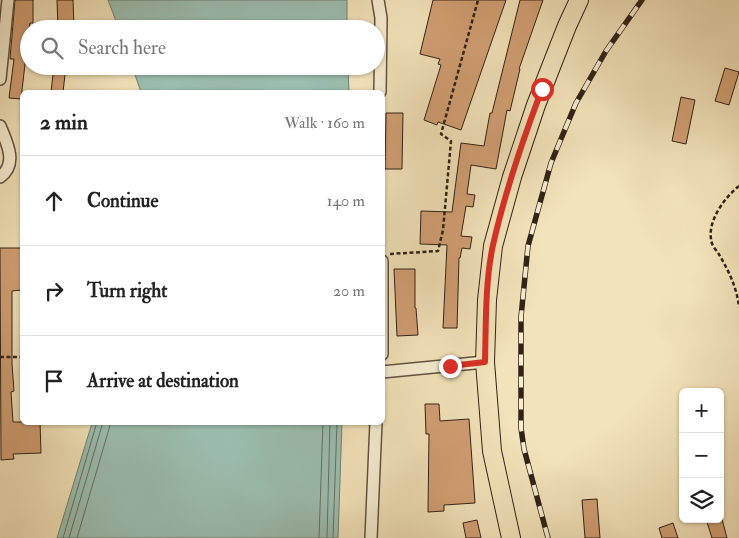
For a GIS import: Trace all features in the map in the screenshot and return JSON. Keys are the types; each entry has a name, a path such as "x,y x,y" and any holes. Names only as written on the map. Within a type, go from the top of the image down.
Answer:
{"main road":[{"path":"511,538 492,451 489,427 485,362 487,300 493,246 512,177 536,105 579,0"}],"street":[{"path":"0,79 8,0"},
{"path":"378,0 380,20"},
{"path":"380,75 380,90"},
{"path":"0,126 10,151 10,165 6,173 0,177"},
{"path":"385,372 485,362"},
{"path":"371,538 376,425"}],"path":[{"path":"385,254 438,251 443,230 451,141 441,134 478,0"},
{"path":"739,186 728,194 719,208 710,240 733,279 739,307"},
{"path":"0,357 20,357"}],"water":[{"path":"108,0 347,0 347,20 116,20"},
{"path":"135,75 348,75 349,90 140,90"},
{"path":"91,425 342,425 338,538 57,538"}],"building":[{"path":"15,0 33,0 33,20 20,20 20,75 24,75 20,99 9,98 14,59 10,59"},
{"path":"57,0 73,0 74,20 58,20"},
{"path":"433,0 506,0 461,130 438,122 437,125 424,120 441,65 438,64 440,59 420,54"},
{"path":"520,0 543,0 519,69 510,111 507,110 496,169 471,165 467,194 475,195 473,207 466,206 461,236 472,237 470,249 462,248 459,258 457,328 443,328 447,245 420,244 421,211 452,212 461,143 484,146 490,113 492,113"},
{"path":"725,68 739,72 729,105 715,101"},
{"path":"53,75 65,75 63,90 51,90"},
{"path":"681,97 695,100 686,144 672,141"},
{"path":"386,113 403,113 402,169 385,169"},
{"path":"0,248 20,248 20,290 12,291 14,391 11,392 13,422 20,422 20,425 40,425 41,453 13,454 14,459 1,460"},
{"path":"394,269 415,269 415,308 418,335 397,336"},
{"path":"425,404 439,404 440,421 469,419 475,503 444,505 444,511 428,512 429,434 426,434"},
{"path":"597,499 600,538 585,538 582,500"},
{"path":"477,520 481,538 466,538 463,523"},
{"path":"673,523 678,538 662,538 659,528"},
{"path":"707,523 723,523 727,538 712,538"}],"railway":[{"path":"548,538 524,449 521,428 521,317 528,246 551,163 576,103 606,51 642,0"}],"route":[{"path":"450,366 485,362 487,300 493,246 512,177 542,89"}]}
